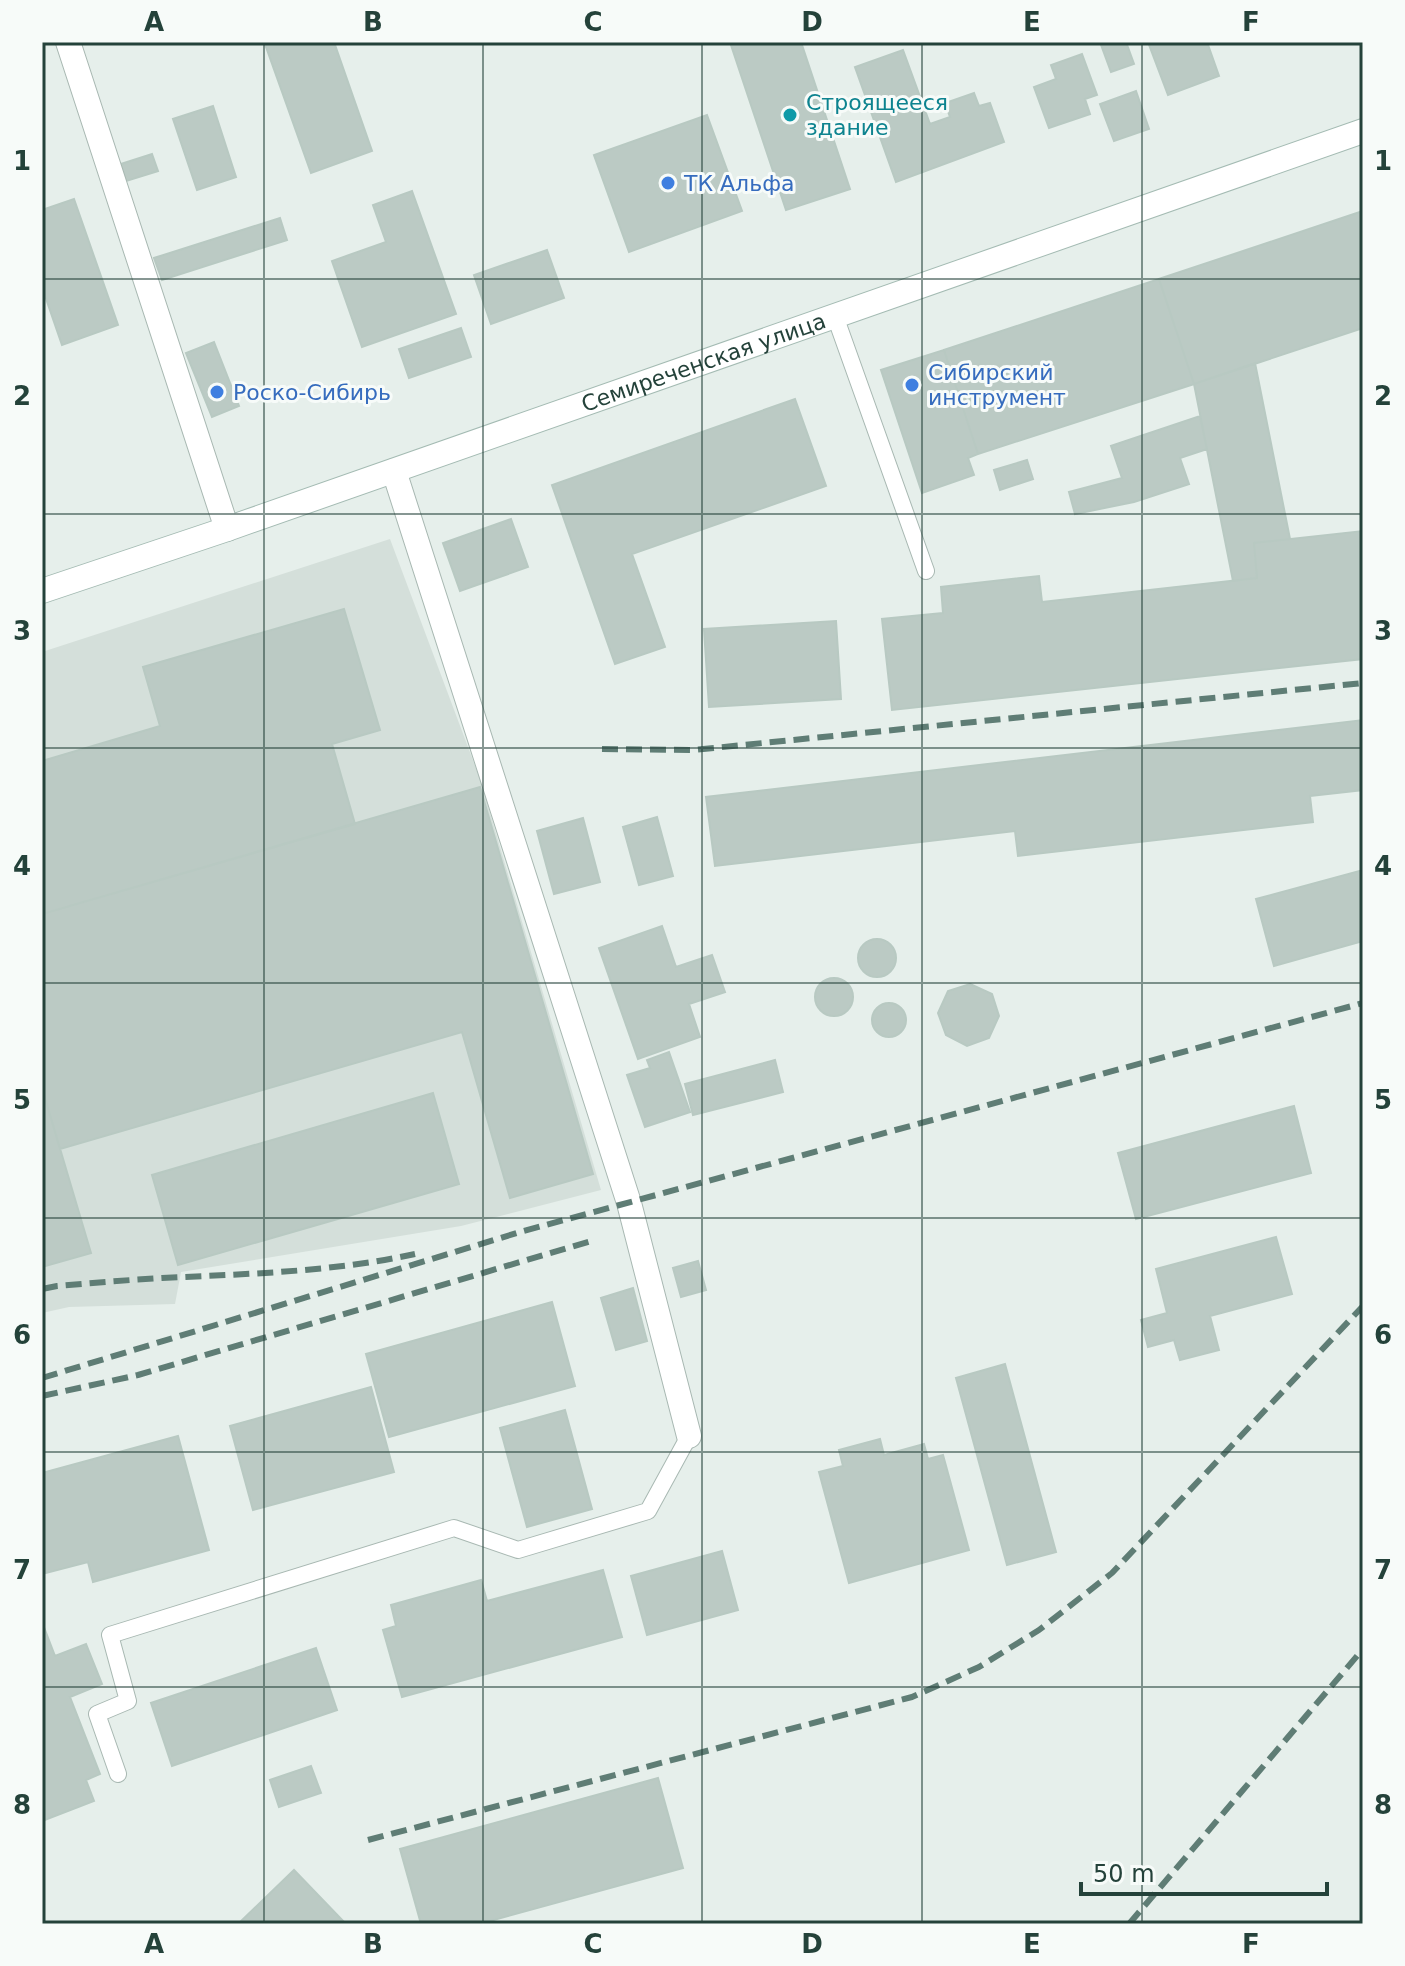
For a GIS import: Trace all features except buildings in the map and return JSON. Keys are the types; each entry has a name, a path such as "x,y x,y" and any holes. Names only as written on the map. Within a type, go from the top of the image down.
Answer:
{"street":[{"path":"68,42 227,529"},
{"name":"Семиреченская улица","path":"42,591 394,471 1363,131"},
{"path":"394,471 629,1203 689,1436"}],"lane":[{"path":"835,316 926,571"},
{"path":"118,1774 97,1714 128,1701 110,1635 454,1528 518,1550 648,1511 689,1436"}],"shaded area":[{"path":"390,539 480,779 601,1190 461,1226 181,1272 175,1304 69,1307 42,1313 42,652"}],"railway":[{"path":"602,749 693,750 1363,683"},
{"path":"42,1378 520,1232 1363,1003"},
{"path":"42,1396 138,1375 591,1241"},
{"path":"42,1289 321,1268 415,1254"},
{"path":"368,1840 912,1697 979,1667 1039,1630 1112,1573 1363,1306"},
{"path":"1129,1924 1363,1649"}],"place":[{"name":"Строящееся здание","path":"790,115"},
{"name":"ТК Альфа","path":"668,183"},
{"name":"Сибирский инструмент","path":"912,385"},
{"name":"Роско-Сибирь","path":"217,392"}]}
